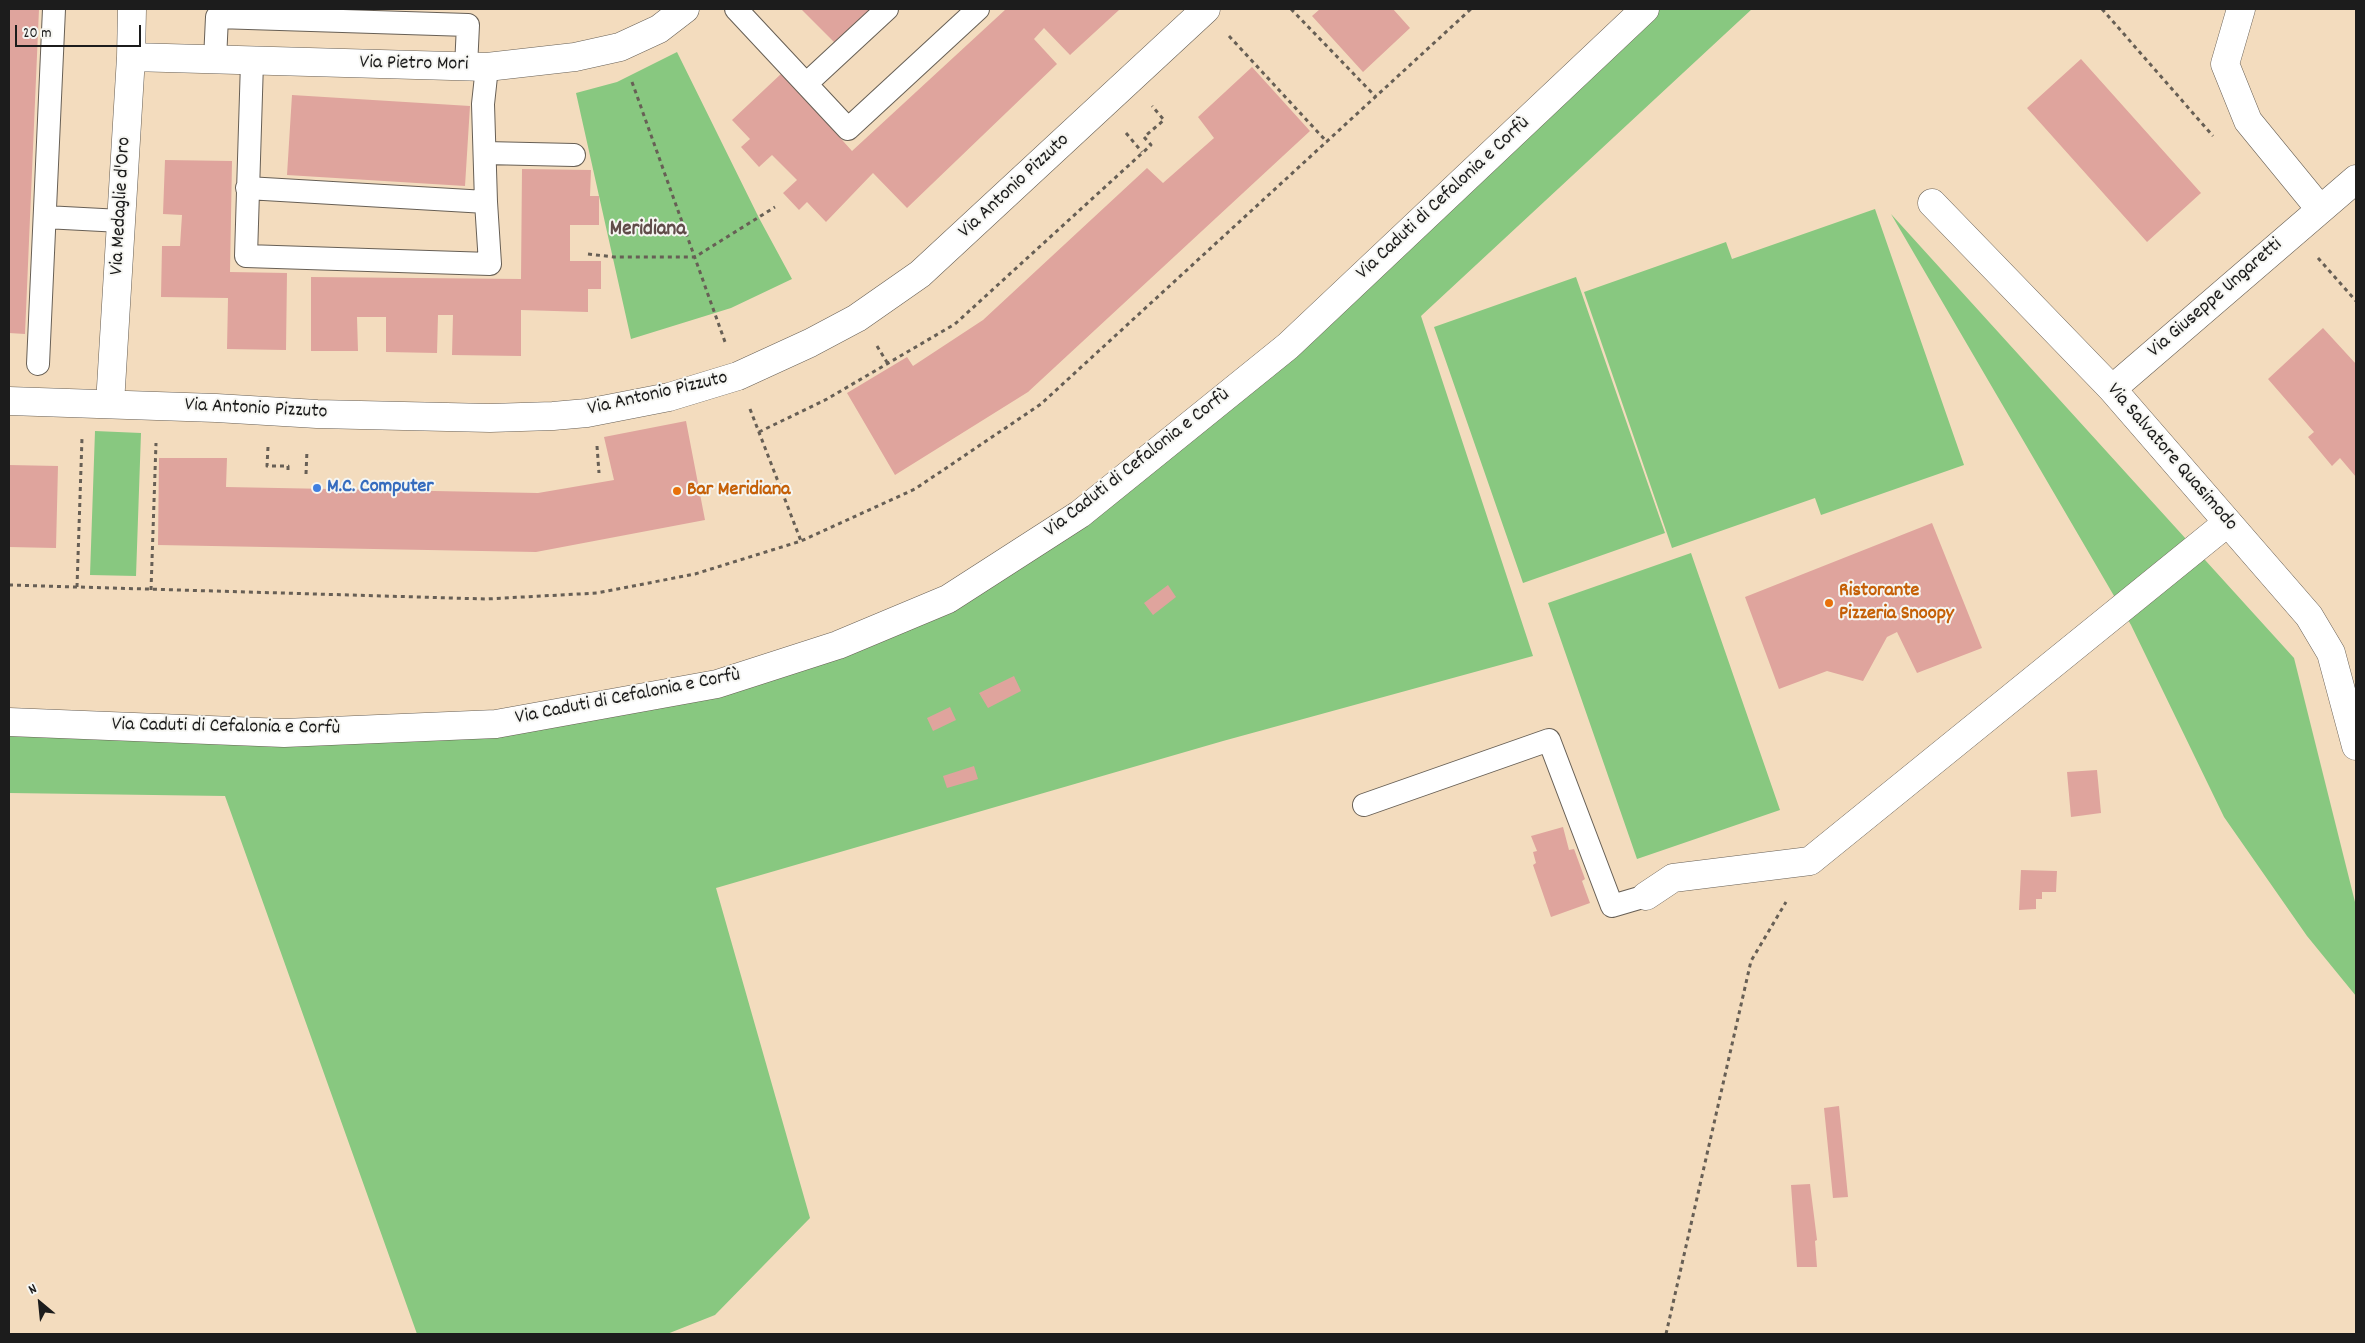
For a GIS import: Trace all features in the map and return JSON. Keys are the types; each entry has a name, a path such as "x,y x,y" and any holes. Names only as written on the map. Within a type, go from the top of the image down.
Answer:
{"street":[{"name":"Via Medaglie d'Oro","path":"110,404 131,57 132,9"},
{"name":"Via Pietro Mori","path":"131,57 252,62 477,67 575,57 620,47 659,28 685,9"},
{"name":"Via Antonio Pizzuto","path":"9,401 317,414 490,418 553,416 587,413 669,397 738,376 857,318 920,274 1206,9"},
{"name":"Via Caduti di Cefalonia e Corfù","path":"9,722 284,733 496,724 717,684 838,646 948,599 1080,514 1288,346 1645,9"},
{"path":"2241,9 2225,64 2248,121 2320,209"},
{"name":"Via Giuseppe Ungaretti","path":"2112,389 2356,179"},
{"name":"Via Salvatore Quasimodo","path":"1932,203 2112,389 2309,616 2331,653 2356,746"},
{"path":"1646,896 1673,878 1810,861 2227,523"}],"lane":[{"path":"38,364 54,9"},
{"path":"736,9 848,129 978,9"},
{"path":"806,84 887,9"},
{"path":"215,60 217,17 468,25 483,104 490,264 246,256 246,188 252,62"},
{"path":"484,153 574,155"},
{"path":"246,188 486,202"},
{"path":"45,217 121,222"},
{"path":"1364,805 1549,740 1612,906 1646,896"}],"path":[{"path":"1291,9 1376,97"},
{"path":"9,585 486,599 597,593 694,574 801,541 915,489 1041,404 1471,9"},
{"path":"2102,9 2217,140"},
{"path":"1229,36 1327,142"},
{"path":"631,78 725,343"},
{"path":"759,432 827,399 955,324 1151,145 1144,137 1164,120 1152,105 1145,112"},
{"path":"1129,136 1142,152"},
{"path":"588,254 614,257 695,257 774,207"},
{"path":"2312,252 2356,301"},
{"path":"880,350 888,364"},
{"path":"749,405 801,541"},
{"path":"77,587 82,435"},
{"path":"151,590 156,436"},
{"path":"268,443 267,466 288,466 288,474"},
{"path":"306,474 307,456"},
{"path":"598,458 599,473"},
{"path":"1666,1334 1751,961 1810,861"}],"green space":[{"path":"1645,9 1752,9 1421,316 1533,656 1223,741 716,888 810,1218 715,1315 667,1334 417,1334 225,796 9,793 9,722 496,724 838,645 1087,510"},
{"path":"677,52 759,218 792,279 731,308 631,339 576,93 617,82"},
{"path":"1875,209 1964,465 1821,515 1815,498 1672,548 1584,292 1726,242 1732,259"},
{"path":"1891,214 2294,658 2356,906 2356,996 2307,936 2224,817 2131,625"},
{"path":"1576,277 1665,533 1523,583 1434,327"},
{"path":"95,431 141,433 136,576 90,575"},
{"path":"1691,553 1780,810 1637,859 1548,603"}],"building":[{"path":"9,9 39,9 25,334 9,333"},
{"path":"801,9 872,9 836,44"},
{"path":"1006,9 1119,10 1070,55 1044,28 1034,39 1057,64 907,208 873,173 826,222 807,202 799,210 783,193 797,180 772,155 759,167 741,147 750,139 732,120 782,73 852,151"},
{"path":"1320,9 1393,9 1410,28 1363,72 1312,16"},
{"path":"2081,59 2201,193 2147,242 2027,108"},
{"path":"1252,67 1310,131 1028,392 895,475 847,393 907,357 913,366 983,320 1147,168 1163,183 1214,138 1198,117"},
{"path":"292,95 470,106 465,186 287,175"},
{"path":"165,160 232,161 230,272 287,273 286,350 227,349 228,298 161,297 162,246 180,246 182,215 163,214"},
{"path":"522,169 591,170 590,196 599,196 599,225 570,225 570,261 601,261 601,289 588,289 588,312 521,310 521,356 452,355 453,315 438,315 437,353 386,352 386,317 357,317 358,351 311,351 311,277 521,279"},
{"path":"2323,328 2356,364 2356,477 2340,458 2332,466 2308,437 2314,432 2268,379"},
{"path":"686,421 705,520 536,552 158,545 159,458 227,458 226,487 538,493 614,480 604,437"},
{"path":"9,465 58,466 56,548 9,547"},
{"path":"1932,523 1982,648 1917,673 1897,632 1887,637 1863,681 1827,671 1779,689 1745,597"},
{"path":"1168,585 1176,597 1153,615 1144,603"},
{"path":"1014,676 1021,691 988,708 979,693"},
{"path":"950,707 956,720 933,731 927,718"},
{"path":"974,766 978,779 947,788 943,776"},
{"path":"2097,770 2101,813 2071,817 2067,772"},
{"path":"1563,827 1569,850 1574,849 1585,879 1582,881 1590,903 1551,917 1533,865 1536,863 1533,852 1537,851 1531,836"},
{"path":"2021,870 2057,871 2056,892 2042,892 2042,899 2036,899 2036,909 2019,910"},
{"path":"1839,1106 1848,1197 1833,1198 1824,1108"},
{"path":"1810,1184 1817,1240 1815,1241 1817,1267 1797,1267 1791,1185"}],"place":[{"name":"M.C. Computer","path":"317,488"},
{"name":"Bar Meridiana","path":"677,491"},
{"name":"Ristorante Pizzeria Snoopy","path":"1829,603"}],"district":[{"name":"Meridiana","path":"648,231"}]}
